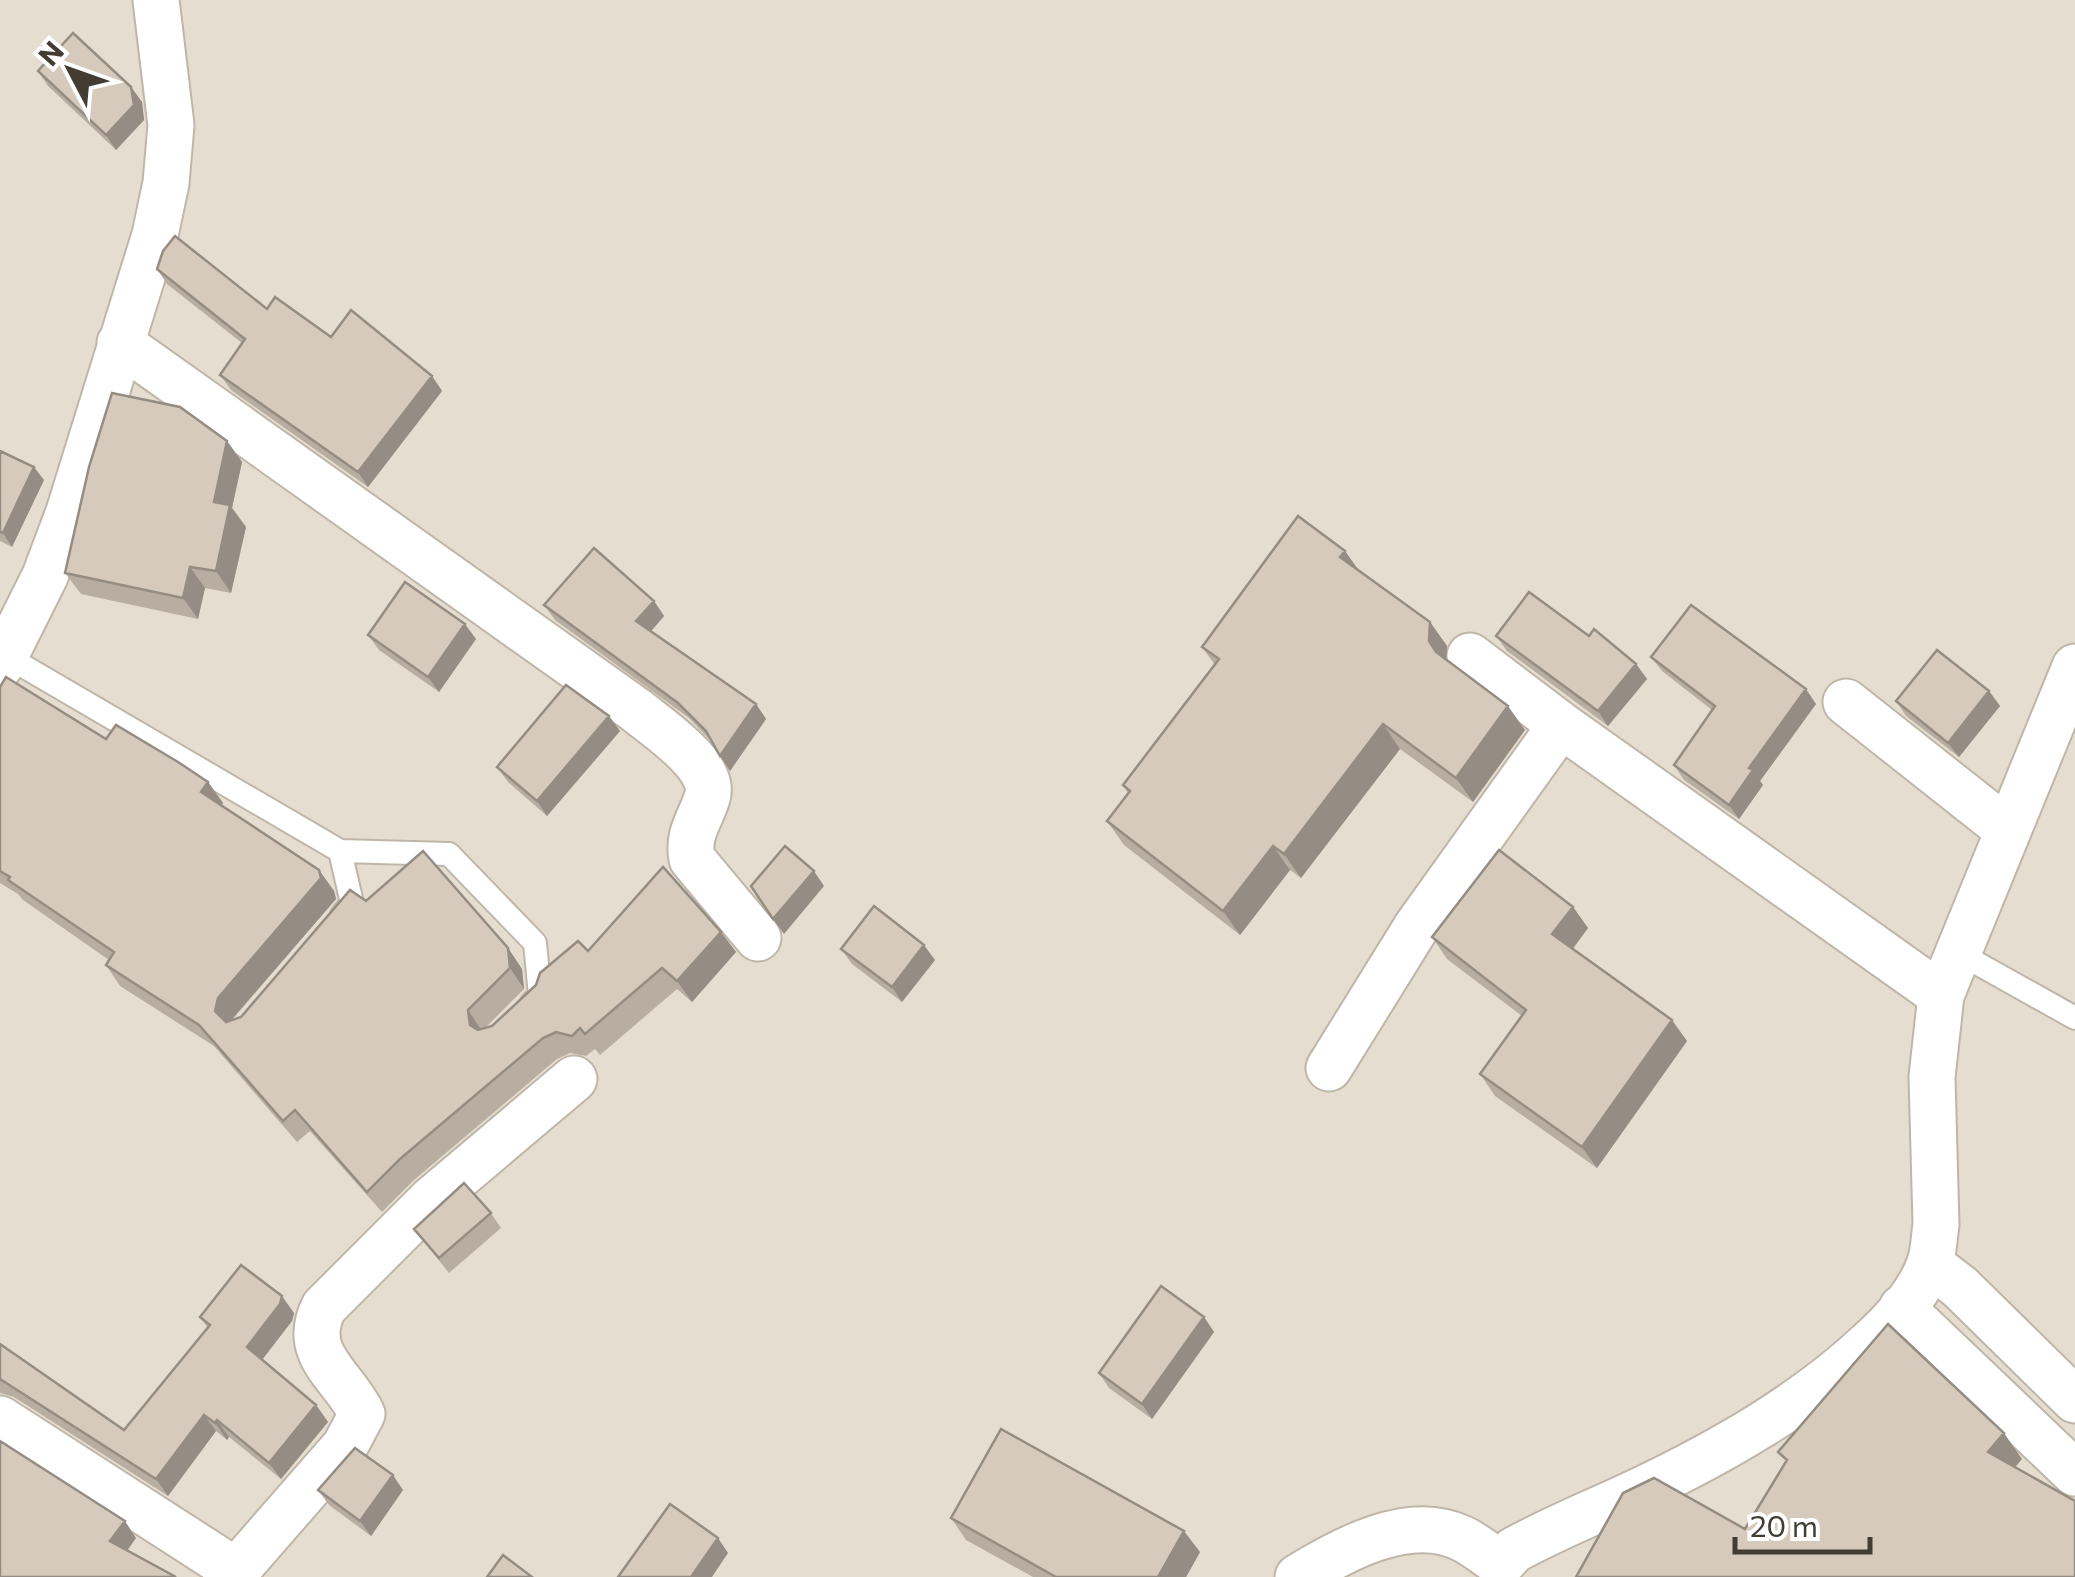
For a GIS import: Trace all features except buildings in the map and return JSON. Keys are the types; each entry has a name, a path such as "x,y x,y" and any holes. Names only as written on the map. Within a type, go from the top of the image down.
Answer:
{"street":[{"path":"3,661 45,576 63,528 154,236 166,183 171,125 156,0"},
{"path":"120,343 636,710 679,745 710,784 708,798 694,823 692,859 758,938"},
{"path":"1470,656 1941,995"},
{"path":"1298,1577 1362,1542 1414,1532 1444,1532 1464,1538 1509,1567 1788,1409 1862,1351 1902,1308 1930,1264 1936,1225 1932,1076 1941,995 2075,667"},
{"path":"1846,702 2008,830"},
{"path":"1329,1068 1417,926 1561,725"},
{"path":"0,1419 236,1571 345,1446 362,1414 321,1355 315,1338 324,1307 431,1200 574,1079"},
{"path":"1930,1264 1960,1287 2075,1400"},
{"path":"1902,1308 2075,1473"}],"lane":[{"path":"3,661 340,850 449,854 535,943 540,995 518,1016"},
{"path":"328,931 352,903 340,850"},
{"path":"1957,952 2075,1018"}],"shaded area":[{"path":"0,0 2075,0 2075,1577 0,1577"}]}
